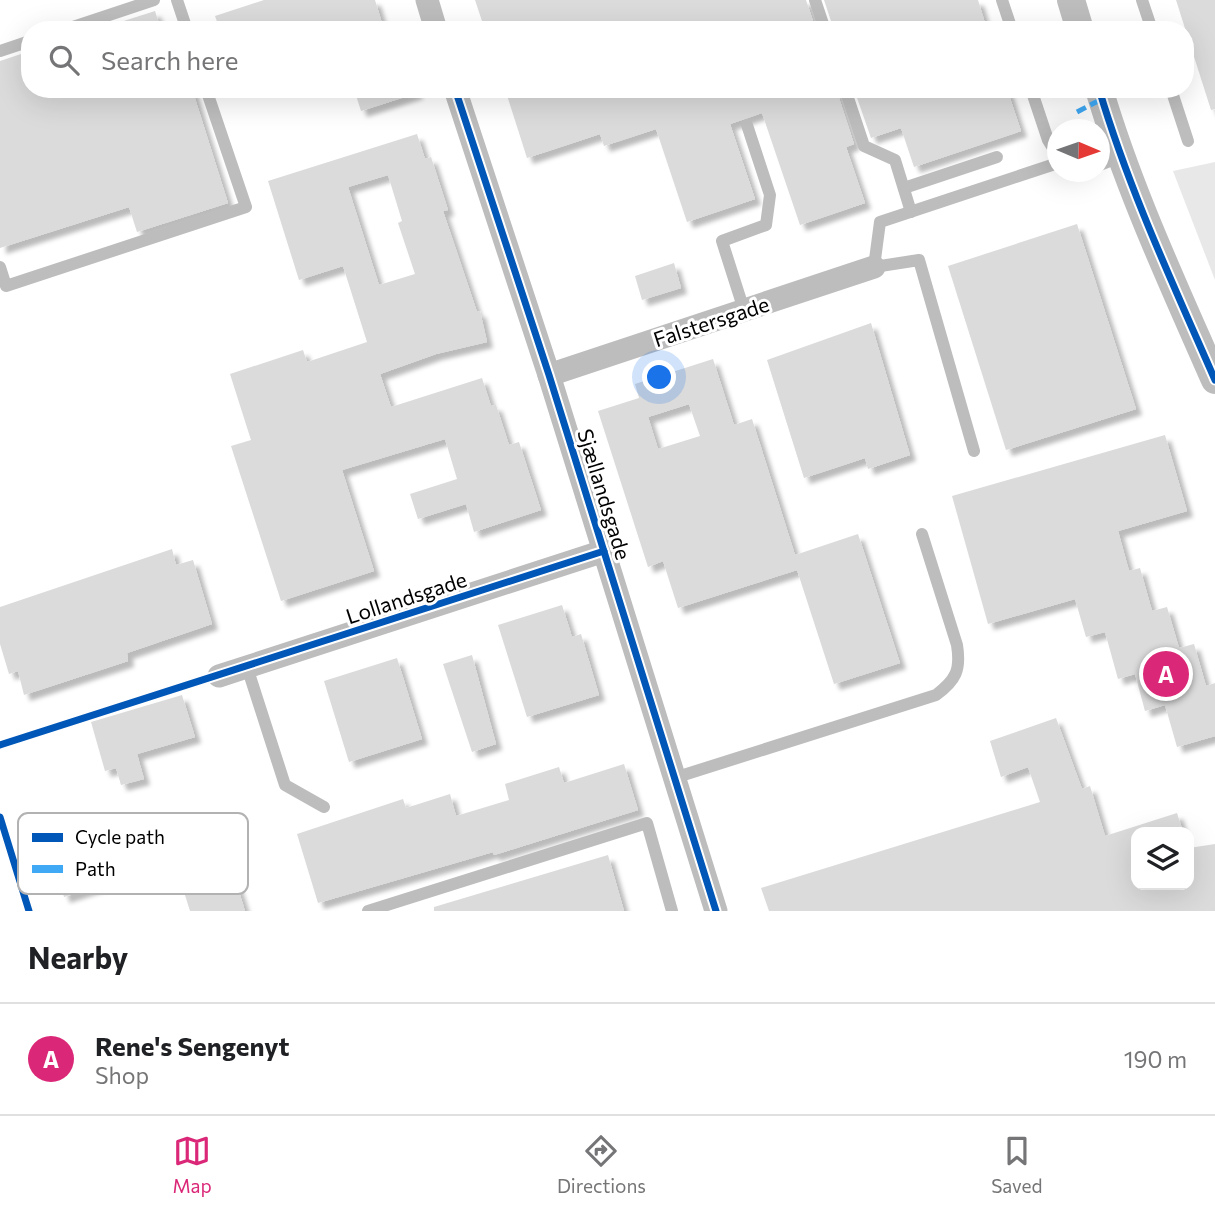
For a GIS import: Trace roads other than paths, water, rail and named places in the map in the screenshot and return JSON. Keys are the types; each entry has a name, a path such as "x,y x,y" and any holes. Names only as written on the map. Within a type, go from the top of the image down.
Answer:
{"street":[{"path":"426,0 433,21"},
{"path":"1071,0 1077,21"},
{"name":"Sjællandsgade","path":"459,98 549,375 716,911"},
{"path":"1100,98 1104,119"},
{"path":"1110,161 1153,242 1215,380"},
{"name":"Falstersgade","path":"549,375 874,267"},
{"name":"Lollandsgade","path":"219,676 604,551"}],"lane":[{"path":"91,21 154,0"},
{"path":"177,0 184,21"},
{"path":"815,0 822,21"},
{"path":"1002,0 1009,21"},
{"path":"1142,0 1149,21"},
{"path":"0,51 21,44"},
{"path":"0,267 6,286 246,207 209,98"},
{"path":"848,98 864,146 895,160 911,212"},
{"path":"1034,98 1047,137"},
{"path":"1174,98 1188,141"},
{"path":"744,310 722,241 766,225 770,195 747,125"},
{"path":"904,188 997,157"},
{"path":"974,451 919,260 874,267 880,222 1047,167"},
{"path":"674,778 936,695 950,684 960,663 957,645 922,534"},
{"path":"247,667 285,785 324,807"},
{"path":"368,911 647,823 672,911"}],"place":[{"name":"Rene's Sengenyt","path":"1166,674"}]}
